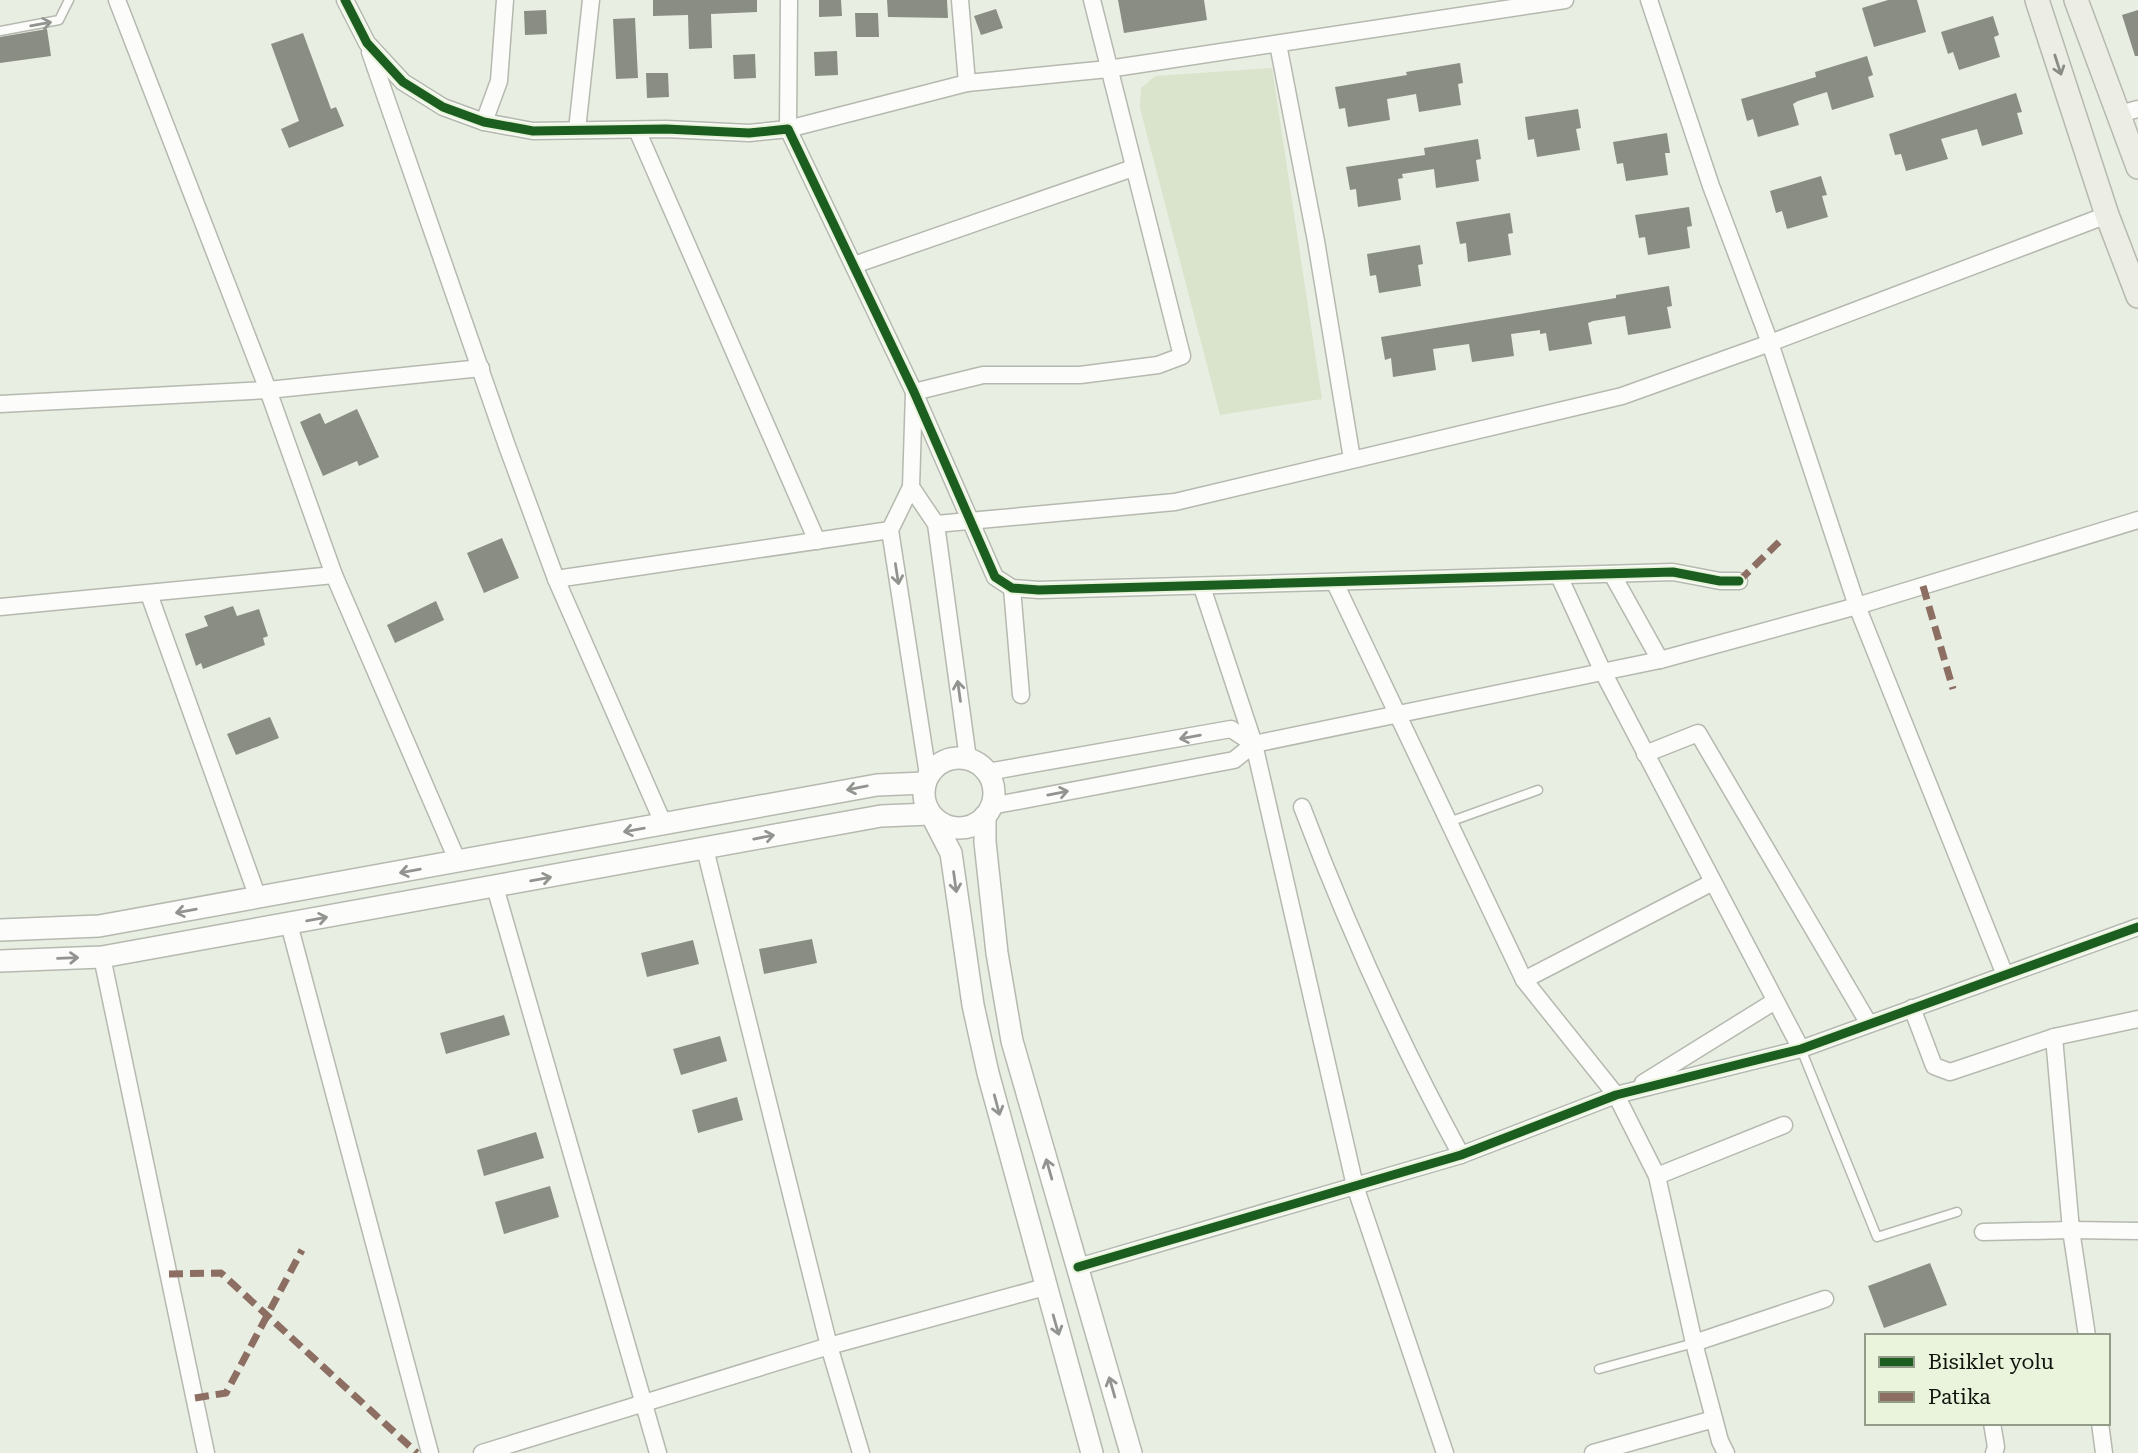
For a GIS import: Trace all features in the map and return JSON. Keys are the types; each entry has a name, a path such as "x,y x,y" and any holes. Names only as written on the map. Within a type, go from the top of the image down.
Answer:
{"main road":[{"path":"2037,0 2107,215 2138,296"},
{"path":"2076,0 2129,111 2138,167"}],"street":[{"path":"117,0 268,390 334,575 458,862"},
{"path":"345,0 367,43 556,579 664,825"},
{"path":"484,122 499,81 505,0"},
{"path":"577,130 591,0"},
{"path":"789,0 788,129 914,392 995,577 1012,588 1039,590 1202,587 1673,572 1720,581 1739,581"},
{"path":"960,0 967,83"},
{"path":"914,392 983,375 1080,375 1158,365 1182,356 1108,69 1093,0"},
{"path":"367,43 403,82 443,107 484,122 533,131 710,130 749,133 788,129 967,83 1108,69 1565,0"},
{"path":"1649,0 1711,186 1770,343 1857,606 2005,975"},
{"path":"1278,44 1316,241 1352,459"},
{"path":"637,130 817,541"},
{"path":"854,265 1133,167"},
{"path":"936,524 1175,502 1622,396 2107,215"},
{"path":"0,404 268,390 481,368"},
{"path":"914,392 911,487 890,530 927,779 923,797 951,853 976,1016 988,1073 1092,1453"},
{"path":"911,487 936,524 968,759"},
{"path":"0,961 103,957 881,816 932,816 943,825 966,828 976,823 988,811 1234,760 1254,744 1660,660 1857,606 2138,520"},
{"path":"556,579 890,530"},
{"path":"1612,574 1660,660"},
{"path":"0,607 334,575"},
{"path":"1559,576 1603,672 1801,1049"},
{"path":"1335,583 1524,980 1623,1093 1657,1177 1693,1343 1726,1453"},
{"path":"1202,587 1254,744 1356,1186 1445,1453"},
{"path":"1012,588 1021,695"},
{"path":"149,594 258,898"},
{"path":"987,772 1231,729 1254,744"},
{"path":"1646,754 1698,733 1869,1024"},
{"path":"0,930 99,926 258,898 877,785 927,779 945,760 968,759 987,772 994,794 988,811 985,842 997,953 1012,1041 1131,1453"},
{"path":"1302,807 1336,898 1427,1092 1461,1155"},
{"path":"705,849 830,1346 861,1453"},
{"path":"1524,980 1713,882"},
{"path":"495,887 658,1453"},
{"path":"289,924 430,1453"},
{"path":"1078,1267 1461,1155 1623,1093 1801,1049 2138,927"},
{"path":"103,957 206,1453"},
{"path":"1623,1093 1775,1001"},
{"path":"1912,1008 1934,1066 1950,1072 2054,1037 2138,1019"},
{"path":"2054,1037 2071,1230 2087,1334"},
{"path":"1657,1177 1784,1125"},
{"path":"1983,1232 2138,1231"},
{"path":"482,1453 830,1346 1045,1287"},
{"path":"1693,1343 1825,1300"},
{"path":"1592,1453 1714,1419"},
{"path":"1992,1425 1996,1447 1994,1453"},
{"path":"2100,1425 2104,1453"}],"lane":[{"path":"0,31 59,20 69,0"},
{"path":"1448,822 1538,790"},
{"path":"1801,1049 1877,1237 1957,1212"},
{"path":"1599,1369 1693,1343"}],"green space":[{"path":"1272,68 1322,399 1220,415 1140,108 1141,88 1155,76"}],"building":[{"path":"653,0 757,0 757,12 711,14 712,48 689,49 688,15 653,16"},
{"path":"819,0 841,0 842,16 819,17"},
{"path":"887,0 947,0 948,18 888,17"},
{"path":"1118,0 1204,0 1207,20 1124,33"},
{"path":"1888,0 1917,0 1926,32 1874,47 1862,8"},
{"path":"996,9 1003,28 981,35 974,16"},
{"path":"546,10 547,34 525,35 524,11"},
{"path":"2138,10 2138,56 2135,56 2122,15"},
{"path":"855,13 878,13 879,37 856,37"},
{"path":"1993,16 1999,35 1994,37 2000,57 1959,70 1953,52 1948,54 1941,32"},
{"path":"635,18 638,78 616,79 613,19"},
{"path":"47,29 51,56 0,63 0,37"},
{"path":"303,33 331,109 336,107 344,126 289,148 281,129 299,121 271,44"},
{"path":"837,51 838,75 815,76 814,52"},
{"path":"755,54 756,78 734,79 733,55"},
{"path":"1867,56 1873,75 1868,77 1874,97 1832,110 1827,92 1798,101 1793,104 1799,125 1758,137 1753,119 1747,121 1741,99 1816,77 1815,72"},
{"path":"1460,63 1463,83 1458,84 1461,105 1419,112 1416,94 1387,99 1390,120 1348,127 1345,108 1339,109 1335,87"},
{"path":"646,73 668,73 669,97 647,98"},
{"path":"2016,93 2022,112 2017,113 2023,134 1982,146 1977,129 1941,139 1948,159 1906,171 1901,154 1895,155 1889,134"},
{"path":"1578,109 1581,128 1576,129 1580,150 1537,157 1534,139 1528,140 1525,117"},
{"path":"1667,133 1670,153 1665,153 1668,175 1626,181 1623,163 1617,164 1613,142"},
{"path":"1478,139 1481,159 1476,160 1479,181 1436,188 1434,169 1402,174 1403,178 1398,179 1401,200 1358,207 1356,189 1350,190 1346,167 1425,155 1424,148"},
{"path":"1821,176 1827,195 1822,196 1828,217 1787,229 1782,211 1776,213 1770,191"},
{"path":"1689,207 1692,226 1687,227 1690,248 1648,255 1645,237 1639,238 1635,215"},
{"path":"1510,213 1513,233 1508,234 1511,255 1468,262 1466,243 1460,244 1456,222"},
{"path":"1420,245 1423,264 1418,265 1421,286 1379,293 1376,275 1370,276 1367,254"},
{"path":"1669,286 1672,306 1667,307 1671,328 1628,335 1625,316 1593,321 1588,323 1592,344 1549,351 1546,333 1540,334 1540,330 1511,334 1514,356 1472,362 1469,344 1433,349 1436,370 1393,377 1391,358 1385,360 1381,337 1616,298 1616,295"},
{"path":"357,409 379,457 359,466 357,461 323,476 300,422 320,413 325,424"},
{"path":"502,538 519,578 484,593 467,553"},
{"path":"436,601 444,620 395,643 387,625"},
{"path":"233,606 237,616 259,609 268,636 263,638 265,645 203,669 201,663 196,666 185,634 208,626 204,616"},
{"path":"270,717 279,738 236,755 227,734"},
{"path":"812,939 817,963 764,974 759,949"},
{"path":"693,940 699,964 647,977 641,953"},
{"path":"504,1015 510,1035 446,1054 440,1033"},
{"path":"720,1036 727,1061 681,1075 673,1049"},
{"path":"737,1097 743,1120 698,1133 692,1110"},
{"path":"536,1132 544,1158 484,1176 477,1150"},
{"path":"550,1186 559,1217 504,1234 495,1202"},
{"path":"1930,1263 1947,1305 1884,1328 1868,1286"}],"marked path":[{"path":"1739,581 1781,540"},
{"path":"1923,586 1953,689"},
{"path":"195,1398 226,1393 302,1250"},
{"path":"169,1274 221,1273 417,1453"}],"cycle path":[{"path":"345,0 367,43 403,82 443,107 484,122 533,131 666,129 749,133 788,129 914,392 995,577 1012,588 1039,590 1673,572 1720,581 1739,581"},
{"path":"1078,1267 1461,1155 1616,1095 1801,1049 2138,927"}]}
